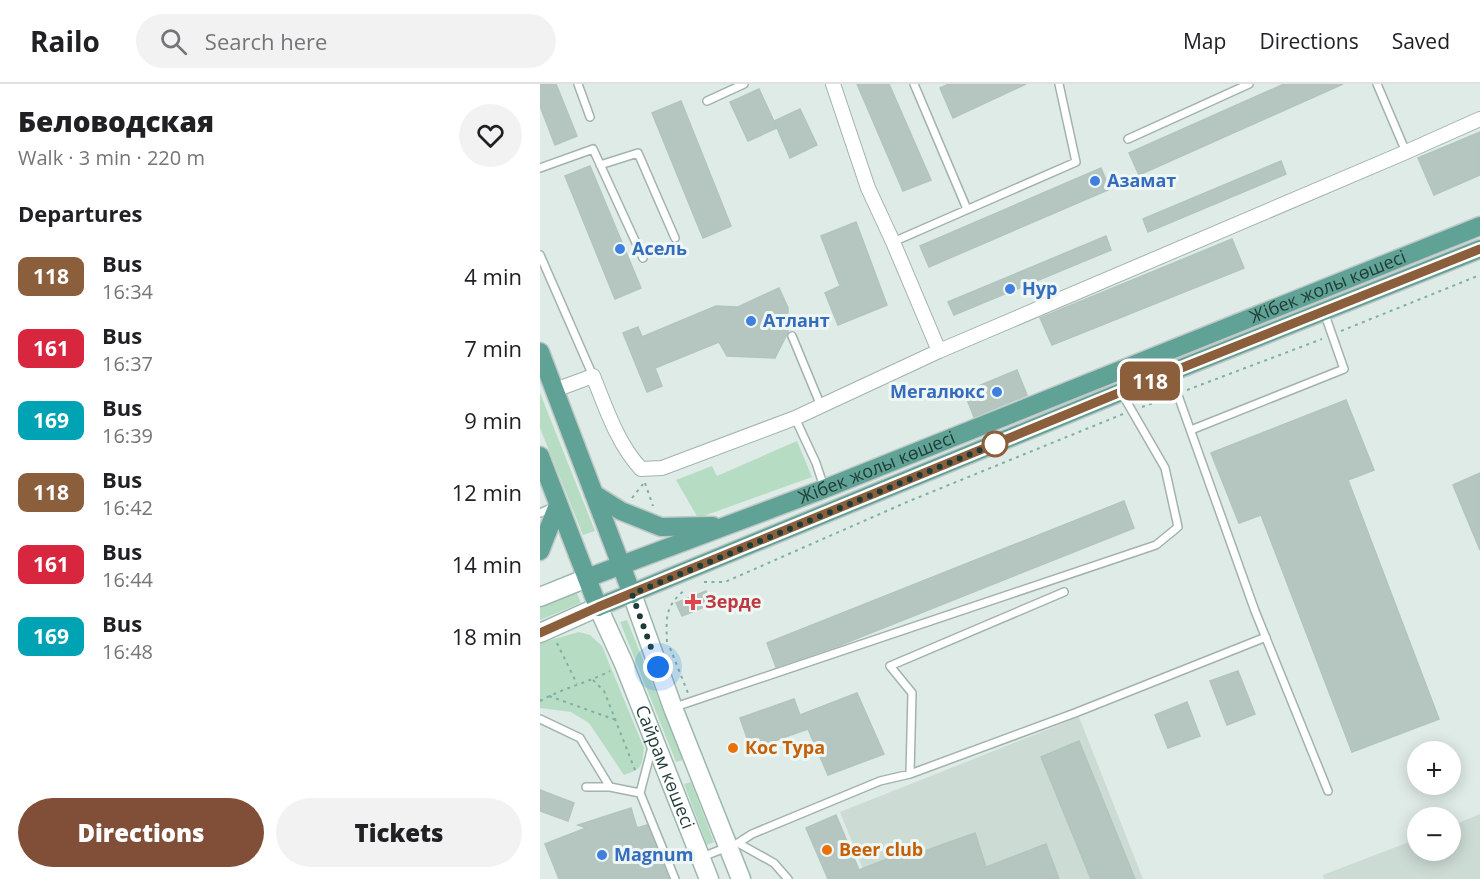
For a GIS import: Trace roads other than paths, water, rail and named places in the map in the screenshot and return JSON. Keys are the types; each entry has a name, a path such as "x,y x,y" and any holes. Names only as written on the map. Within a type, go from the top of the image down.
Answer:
{"main road":[{"name":"Жібек жолы көшесі","path":"540,597 825,489 1480,226"},
{"name":"Жібек жолы көшесі","path":"540,633 1121,392 1480,249"},
{"path":"540,352 632,594"},
{"name":"Сайрам көшесі","path":"540,456 598,607 624,664 708,879"},
{"path":"594,494 621,511 661,527 727,525"},
{"path":"540,551 558,505"},
{"name":"Сайрам көшесі","path":"632,594 696,768 733,845 741,879"},
{"path":"668,780 696,768"}],"street":[{"path":"833,84 868,188 939,351"},
{"path":"555,390 593,376 613,426 632,459 641,469 662,468 795,418 939,351 1480,119"}],"lane":[{"path":"578,84 591,117"},
{"path":"707,100 744,84"},
{"path":"914,84 967,209"},
{"path":"893,242 1076,162 1059,84"},
{"path":"1128,139 1249,84"},
{"path":"1377,84 1406,152"},
{"path":"540,168 593,149 643,258"},
{"path":"600,165 638,153 675,238"},
{"path":"540,255 593,376"},
{"path":"1191,430 1344,369 1323,312"},
{"path":"792,336 821,406"},
{"path":"1170,373 1266,637 1328,791"},
{"path":"673,708 1156,545 1178,527 1166,468 1121,392"},
{"path":"795,418 816,463 825,489"},
{"path":"540,513 558,505"},
{"path":"910,774 912,693 890,666 1064,592"},
{"path":"700,858 880,781 910,774 1075,713 1266,637"},
{"path":"540,719 580,738 610,787"},
{"path":"653,741 640,793 675,879"},
{"path":"586,787 610,787 640,793"},
{"path":"733,845 774,863 788,879"}],"place":[{"name":"Азамат","path":"1095,181"},
{"name":"Асель","path":"620,249"},
{"name":"Нур","path":"1010,289"},
{"name":"Атлант","path":"751,321"},
{"name":"Мегалюкс","path":"997,392"},
{"name":"Зерде","path":"693,602"},
{"name":"Кос Тура","path":"733,748"},
{"name":"Beer club","path":"827,850"},
{"name":"Magnum","path":"602,855"}]}
